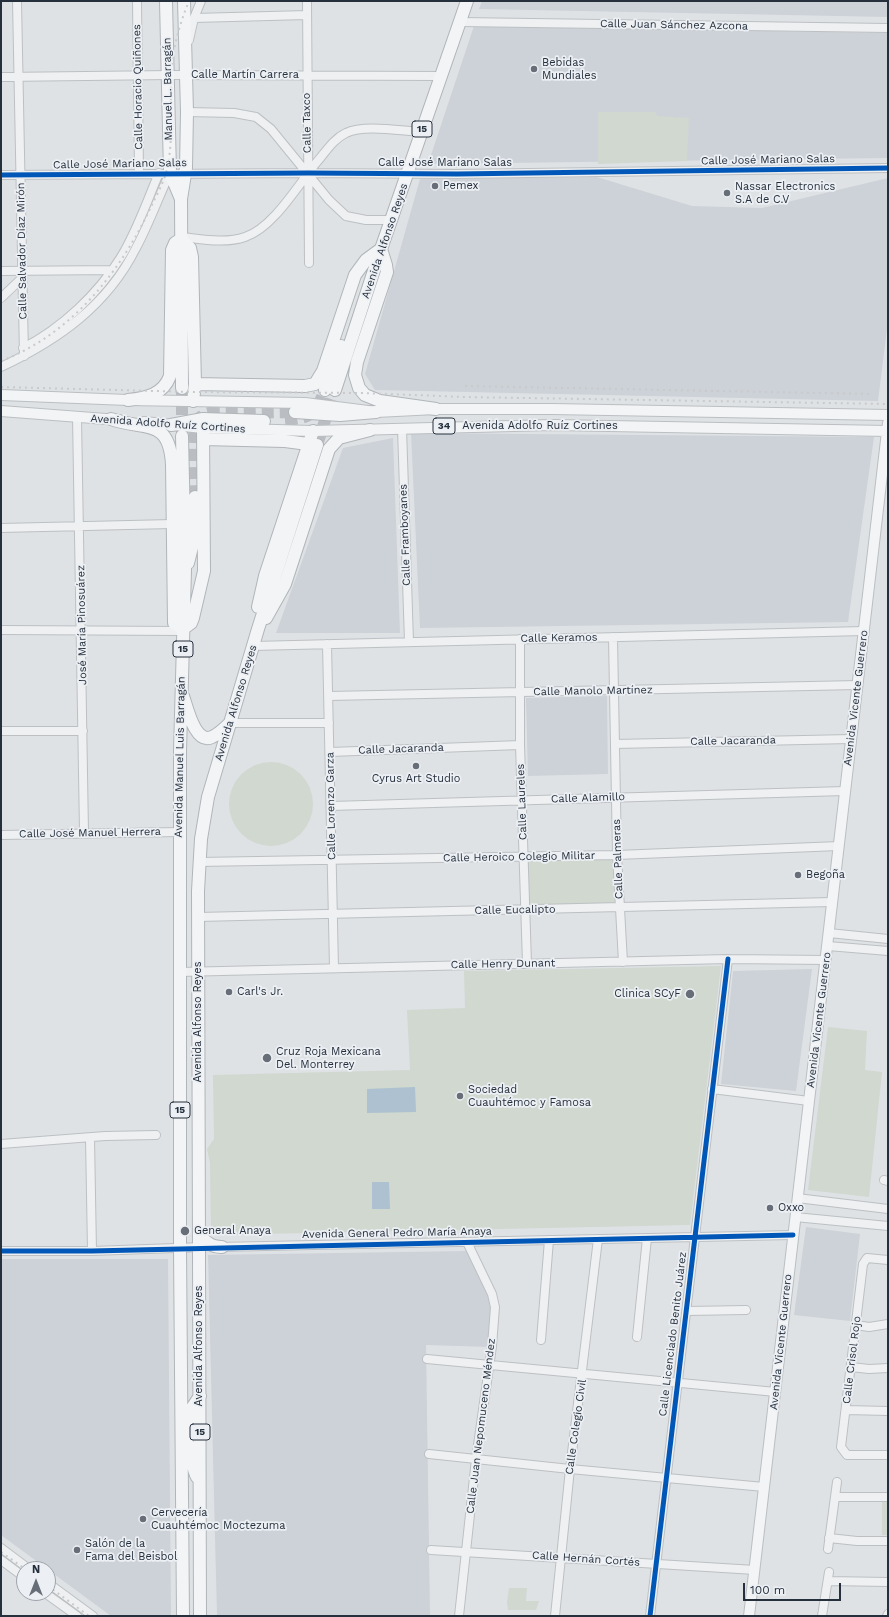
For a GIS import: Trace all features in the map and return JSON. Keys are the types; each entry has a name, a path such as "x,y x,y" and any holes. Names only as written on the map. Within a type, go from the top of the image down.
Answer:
{"highway":[{"name":"Manuel L. Barragán","path":"166,1 167,75 164,173 181,199"},
{"name":"Manuel L. Barragán","path":"182,388 181,199 186,173 187,112 184,1"},
{"name":"Avenida Alfonso Reyes","path":"330,390 341,346 352,335 467,1"},
{"path":"128,400 142,399 157,393 166,385 170,376 172,250 181,238 190,248 192,257 195,384 193,401"},
{"path":"195,384 305,386 315,384 323,371 355,275 366,260 382,248 387,272 357,362 356,382 362,392 372,399 436,409"},
{"path":"295,412 340,415 376,412"},
{"path":"171,425 203,419 264,421"},
{"path":"111,420 125,424 148,427 157,430 166,436 171,453 174,623 183,630 191,623 193,618 204,571 203,434 285,441 312,445"},
{"path":"258,628 273,608 285,584 332,444 339,438 370,430"},
{"path":"258,628 259,602 265,576 312,445 313,431"},
{"name":"Avenida Manuel Luis Barragán","path":"180,862 180,689 185,570 182,436"},
{"path":"185,570 191,555 193,543 194,497"},
{"name":"Avenida Alfonso Reyes","path":"200,1616 198,862 208,797 258,628"},
{"path":"180,689 196,731 202,737 213,737 230,723"},
{"name":"Avenida Alfonso Reyes","path":"180,862 180,1249 183,1616"},
{"path":"198,1224 205,1241 214,1246 222,1247"},
{"path":"200,1396 192,1408 182,1441 193,1470 200,1482"},
{"path":"182,1557 192,1563 194,1582 200,1592"}],"main road":[{"name":"Avenida Adolfo Ruíz Cortines","path":"1,395 128,400 305,403 376,412 436,409 567,409 888,415"},
{"name":"Avenida Adolfo Ruíz Cortines","path":"1,411 171,425 203,434 553,425 888,428"},
{"name":"Avenida Vicente Guerrero","path":"749,1616 888,428"}],"street":[{"name":"Calle Salvador Díaz Mirón","path":"17,1 24,352"},
{"name":"Calle Horacio Quiñones","path":"137,1 139,174"},
{"path":"186,49 194,18 201,1"},
{"name":"Calle Taxco","path":"307,1 309,263"},
{"path":"194,18 307,15"},
{"name":"Calle Juan Sánchez Azcona","path":"460,22 888,28"},
{"name":"Calle Martín Carrera","path":"1,77 167,75 440,76"},
{"path":"187,112 234,113 256,117 271,129 329,200 346,216 366,220 392,220"},
{"path":"181,238 222,240 246,237 265,225 331,145 346,133 368,129 421,132"},
{"name":"Calle José Mariano Salas","path":"1,175 164,173 408,174 888,168"},
{"path":"1,367 24,352 68,317 96,290 112,270 134,232 164,173"},
{"path":"24,352 48,343 74,325 112,287 136,248 164,173"},
{"path":"1,271 22,274 112,270"},
{"path":"1,298 22,274"},
{"name":"José María Pinosuárez","path":"77,417 82,630 84,832"},
{"name":"Calle Framboyanes","path":"402,428 409,642"},
{"path":"1,528 172,524"},
{"path":"1,630 183,630"},
{"name":"Calle Keramos","path":"253,646 864,631"},
{"name":"Calle Palmeras","path":"613,637 617,855 623,962"},
{"name":"Calle Laureles","path":"520,639 520,745 523,800 527,964"},
{"name":"Calle Lorenzo Garza","path":"327,644 334,968"},
{"name":"Calle Manolo Martínez","path":"329,696 858,685"},
{"path":"230,723 329,723"},
{"path":"1,731 83,731"},
{"name":"Calle Jacaranda","path":"615,744 851,738"},
{"name":"Calle Jacaranda","path":"330,752 520,745"},
{"name":"Calle Alamillo","path":"331,806 846,791"},
{"name":"Calle José Manuel Herrera","path":"1,835 84,832 180,832"},
{"name":"Calle Heroico Colegio Militar","path":"198,862 617,855 839,846"},
{"name":"Calle Eucalipto","path":"198,917 832,902"},
{"path":"829,933 888,938"},
{"path":"828,946 888,951"},
{"name":"Calle Henry Dunant","path":"180,972 728,959 826,960"},
{"name":"Calle Licenciado Benito Juárez","path":"650,1616 657,1564 676,1382 687,1311 728,959"},
{"path":"712,1089 809,1101"},
{"path":"1,1144 121,1135 156,1136"},
{"path":"90,1138 92,1251"},
{"path":"797,1198 888,1209"},
{"path":"795,1217 888,1226"},
{"name":"Avenida General Pedro María Anaya","path":"1,1251 92,1251 180,1249 199,1247 793,1235"},
{"path":"637,1337 647,1238"},
{"name":"Calle Colegio Civil","path":"555,1616 570,1469 583,1374 598,1239"},
{"path":"541,1340 549,1240"},
{"name":"Calle Juan Nepomuceno Méndez","path":"459,1616 476,1459 492,1340 494,1302 492,1294 467,1242"},
{"name":"Calle Crisol Rojo","path":"888,1260 867,1258 863,1264 841,1447 846,1455 888,1455"},
{"path":"687,1311 746,1310"},
{"path":"856,1326 869,1327 888,1324"},
{"path":"427,1359 776,1392"},
{"path":"851,1367 869,1369 888,1368"},
{"path":"846,1410 888,1411"},
{"path":"429,1454 764,1487"},
{"path":"828,1549 837,1482"},
{"path":"836,1497 888,1497"},
{"path":"829,1538 857,1541 888,1541"},
{"path":"1,1548 18,1561"},
{"name":"Calle Hernán Cortés","path":"431,1550 561,1556 755,1570"},
{"path":"1,1560 16,1571"},
{"path":"822,1616 829,1572"},
{"path":"828,1581 888,1582"},
{"path":"56,1589 93,1616"},
{"path":"56,1601 77,1616"}],"shaded area":[{"path":"482,1 888,1 888,17 479,9"},
{"path":"474,26 888,33 888,158 428,164"},
{"path":"598,112 656,112 657,116 689,118 687,161 598,164"},
{"path":"597,177 692,206 762,208 888,178 888,321 878,401 375,390 365,374 420,179"},
{"path":"411,433 874,437 848,622 420,628"},
{"path":"393,438 400,633 276,633 343,448"},
{"path":"607,696 608,774 528,776 526,698"},
{"path":"271,762 287,765 301,774 310,788 313,804 310,820 301,834 287,843 271,846 255,843 241,834 232,820 229,804 232,788 241,774 255,765"},
{"path":"613,857 615,905 527,907 527,858"},
{"name":"Sociedad Cuauhtémoc y Famosa","path":"721,966 690,1225 211,1234 210,1163 207,1149 214,1139 213,1075 410,1070 407,1010 465,1008 464,971"},
{"path":"812,969 796,1091 721,1084 733,971"},
{"path":"828,1027 867,1031 865,1070 882,1072 869,1197 808,1190"},
{"path":"806,1227 860,1234 850,1321 794,1315"},
{"path":"468,1251 493,1300 490,1347 426,1345 430,1616 217,1616 208,1255"},
{"path":"1,1259 168,1259 171,1616 111,1616 56,1576 56,1561 36,1561 1,1535"},
{"path":"888,1500 888,1535 882,1535 882,1501"},
{"path":"509,1588 527,1588 526,1601 539,1601 536,1610 508,1610 507,1602"}],"water":[{"path":"415,1087 416,1112 367,1113 367,1089"},
{"path":"372,1182 389,1182 390,1209 372,1209"}],"tunnel":[{"path":"182,388 182,433"},
{"path":"285,420 307,416 315,410 325,390"},
{"path":"317,445 335,390"},
{"path":"195,497 194,434 198,419 200,417 209,413 295,412"}],"railway":[{"path":"1,361 26,350 70,319 90,300 107,279 138,233 163,183 166,173 171,138 171,77 174,48 189,1"},
{"path":"465,386 871,394"},
{"path":"1,387 194,392 363,393 464,397 888,404"},
{"path":"1,1552 16,1563"},
{"path":"56,1592 89,1616"}],"cycle path":[{"path":"1,175 308,173 457,174 888,168"},
{"path":"650,1616 728,959"},
{"path":"1,1251 92,1251 793,1235"}],"place":[{"name":"Bebidas Mundiales","path":"534,69"},
{"name":"Pemex","path":"435,186"},
{"name":"Nassar Electronics S.A de C.V","path":"727,193"},
{"name":"Cyrus Art Studio","path":"416,766"},
{"name":"Begoña","path":"798,875"},
{"name":"Carl's Jr.","path":"229,992"},
{"name":"Clinica SCyF","path":"690,994"},
{"name":"Cruz Roja Mexicana Del. Monterrey","path":"267,1058"},
{"name":"Sociedad Cuauhtémoc y Famosa","path":"460,1096"},
{"name":"Oxxo","path":"770,1208"},
{"name":"General Anaya","path":"185,1231"},
{"name":"Cervecería Cuauhtémoc Moctezuma","path":"143,1519"},
{"name":"Salón de la Fama del Beisbol","path":"77,1550"}]}
